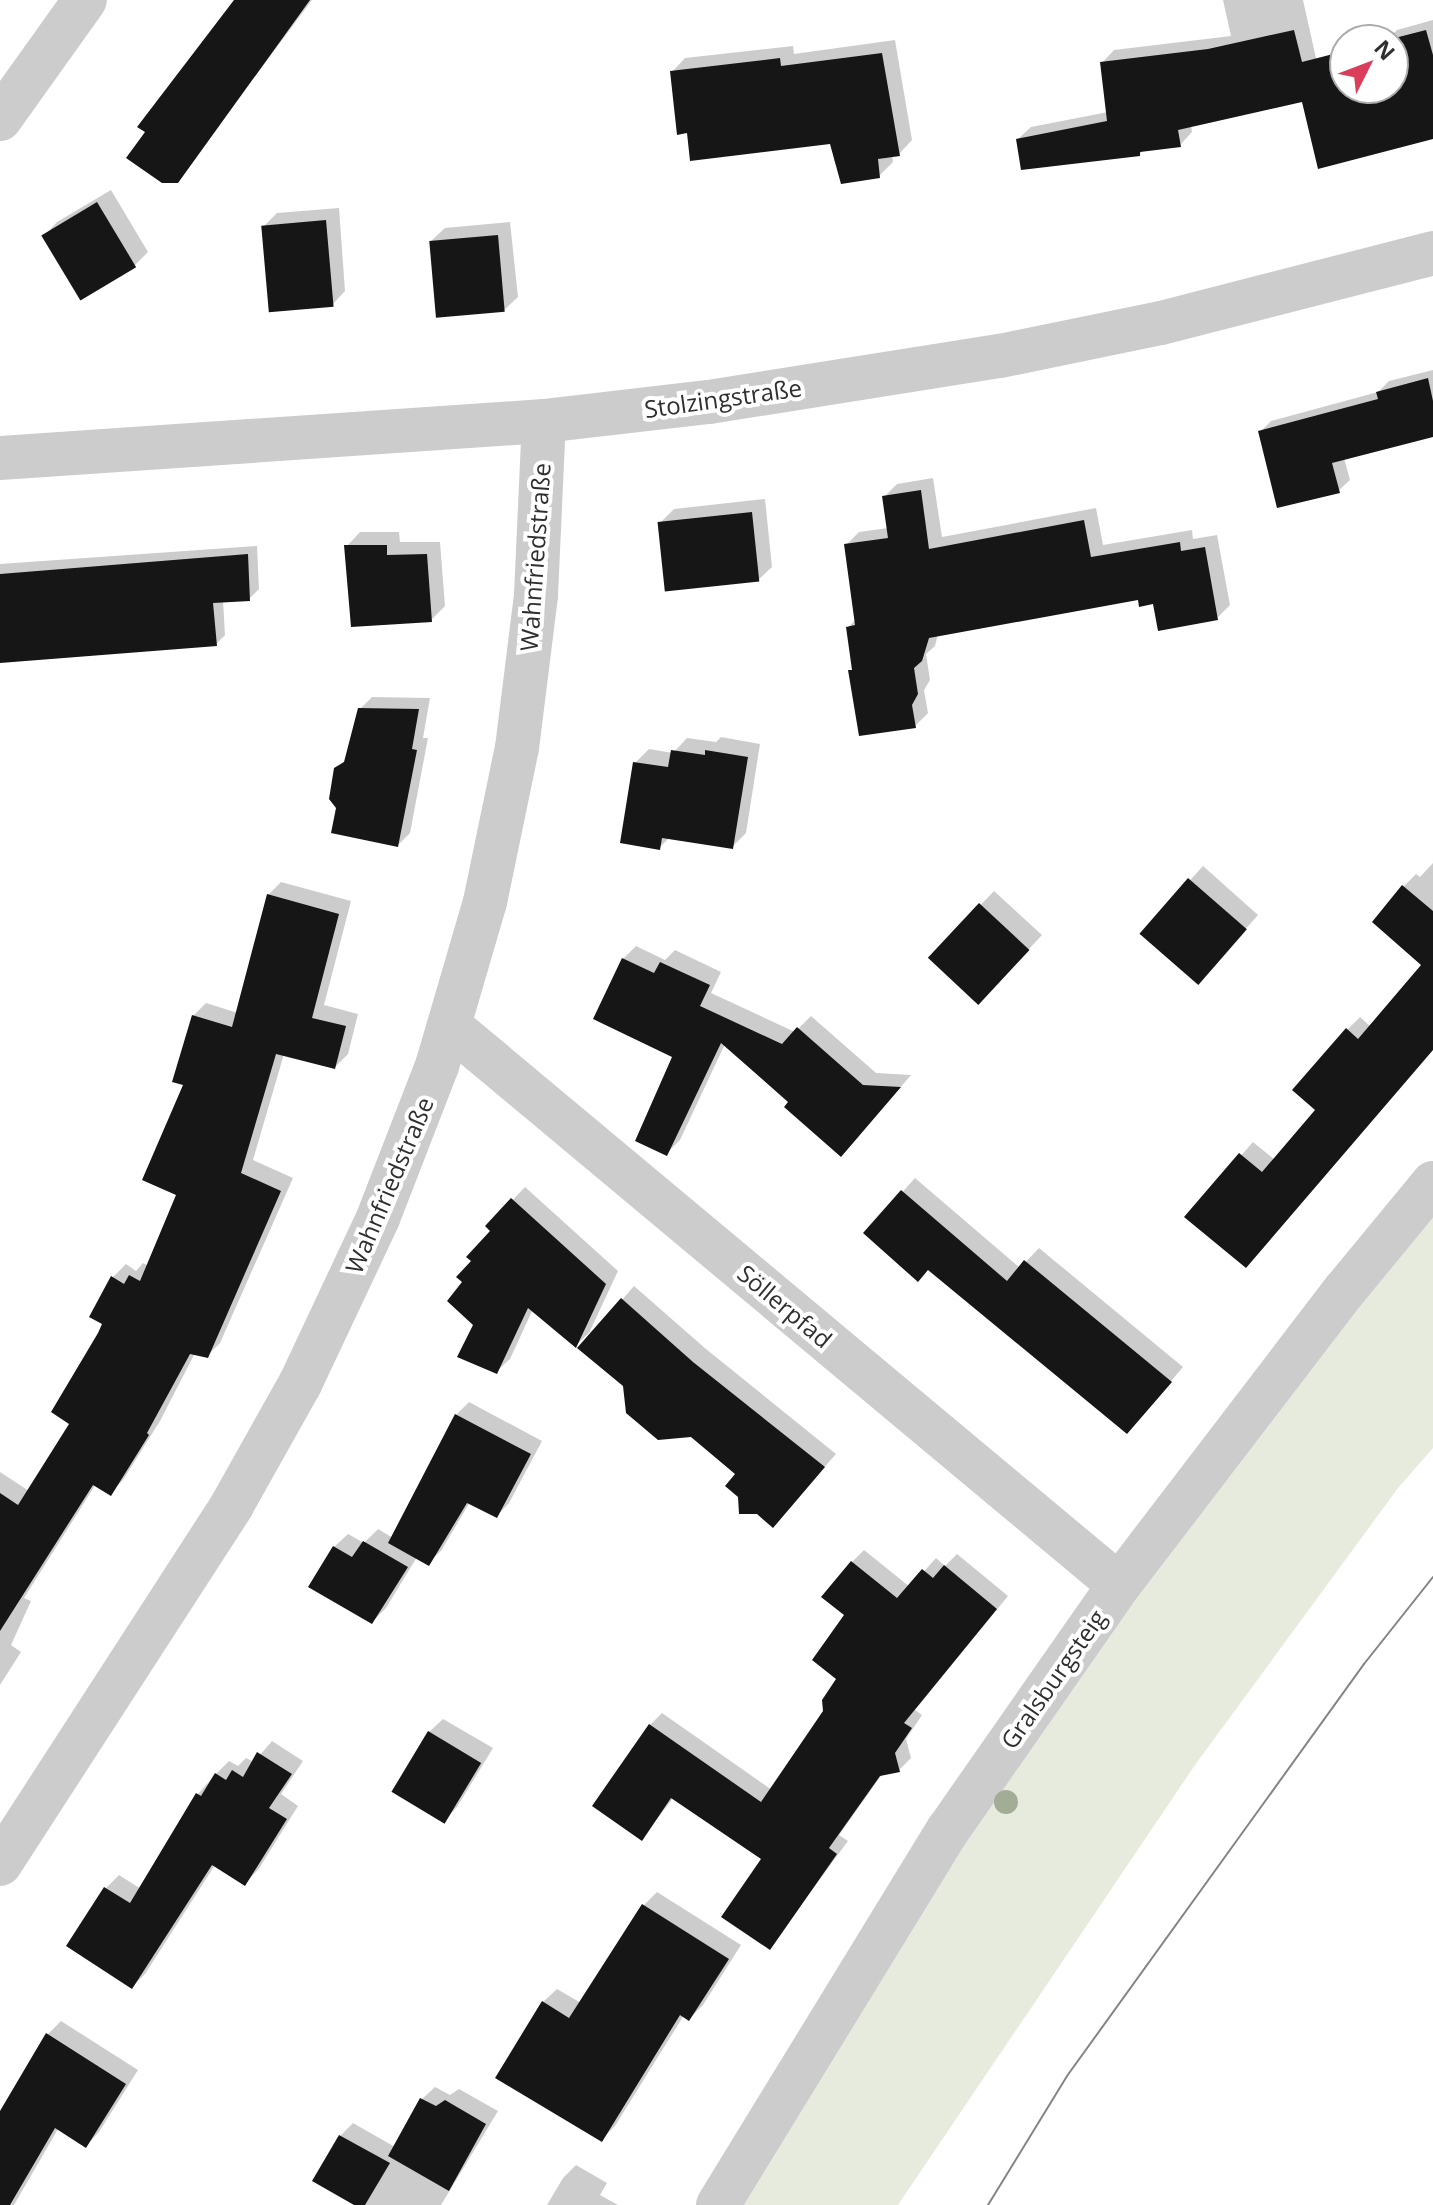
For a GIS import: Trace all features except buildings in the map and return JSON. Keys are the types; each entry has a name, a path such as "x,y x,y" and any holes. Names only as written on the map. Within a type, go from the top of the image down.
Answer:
{"street":[{"path":"0,119 85,0"},
{"name":"Stolzingstraße","path":"0,458 544,421 709,402 1000,356 1161,323 1433,253"},
{"name":"Wahnfriedstraße","path":"0,1864 232,1505 300,1384 378,1218 451,1027 485,902 517,748 536,595 544,421"},
{"name":"Söllerpfad","path":"451,1027 1119,1585"},
{"name":"Gralsburgsteig","path":"718,2205 948,1830 1119,1585 1344,1291 1433,1183"}],"shaded area":[{"path":"1433,1206 1433,1448 1398,1488 1195,1765 898,2205 736,2205 876,1971 1137,1591"}],"tram line":[{"path":"988,2205 1067,2076 1364,1664 1433,1577"}]}
